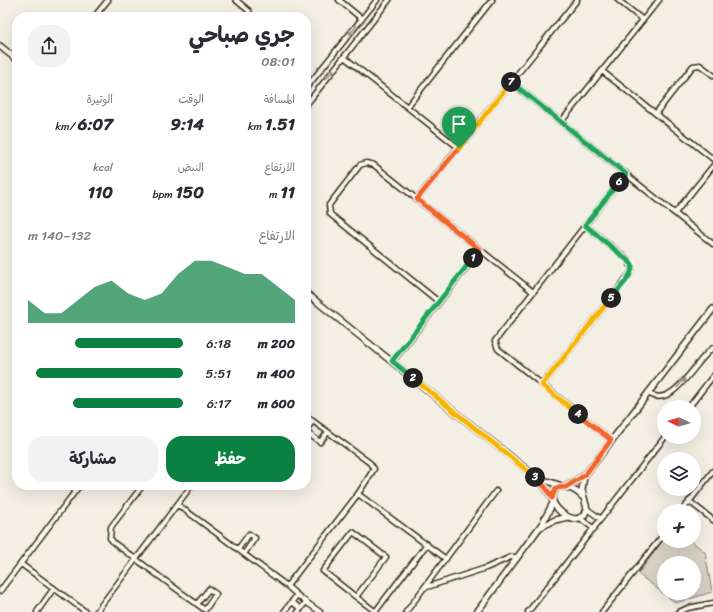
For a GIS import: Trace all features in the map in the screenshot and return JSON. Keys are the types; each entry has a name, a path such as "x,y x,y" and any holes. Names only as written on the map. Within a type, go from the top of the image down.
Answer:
{"street":[{"path":"98,12 108,0"},
{"path":"236,0 250,12"},
{"path":"339,0 362,19"},
{"path":"311,82 377,0"},
{"path":"311,99 389,0"},
{"path":"407,107 492,0"},
{"path":"417,199 577,0"},
{"path":"618,0 642,20"},
{"path":"561,122 659,0"},
{"path":"0,46 12,56"},
{"path":"344,57 459,148"},
{"path":"656,113 693,66 700,65 713,75"},
{"path":"602,71 713,159"},
{"path":"511,82 713,244"},
{"path":"439,302 331,216 328,209 330,203 358,167 366,162 374,165 532,291"},
{"path":"675,214 713,166"},
{"path":"611,440 498,349 495,344 496,337 626,174"},
{"path":"542,385 630,274 632,269 628,260 585,225"},
{"path":"392,361 480,250"},
{"path":"311,297 536,477 546,488 552,501 560,511 568,517 576,519 580,518 594,528"},
{"path":"601,519 587,509 582,486 585,475 713,309"},
{"path":"648,393 654,396 659,396 674,391 713,348"},
{"path":"694,400 713,376"},
{"path":"287,586 372,474 373,466 313,421 311,424"},
{"path":"311,435 320,442 328,432"},
{"path":"528,612 660,444"},
{"path":"687,504 713,471"},
{"path":"477,612 538,529 552,501 556,488 564,487 585,475"},
{"path":"536,477 576,491 584,498"},
{"path":"0,591 76,490"},
{"path":"139,490 111,527 109,533 114,543 206,611 216,594 209,588 197,604"},
{"path":"96,612 188,490"},
{"path":"406,612 496,491"},
{"path":"358,494 446,559"},
{"path":"689,501 713,520"},
{"path":"178,505 320,612"},
{"path":"580,518 587,509"},
{"path":"538,529 549,522 568,517"},
{"path":"356,597 386,557 353,532 323,571 375,612 427,544"},
{"path":"238,549 249,534 255,538 244,554"},
{"path":"602,612 657,543"},
{"path":"424,588 486,568 510,557 518,557"},
{"path":"21,564 86,612"},
{"path":"37,612 54,588"},
{"path":"284,612 297,595"},
{"path":"292,602 300,611 306,602"},
{"path":"679,612 693,607 713,603"},
{"path":"693,607 693,612"}],"shaded area":[{"path":"657,548 700,548 705,552 712,592 701,595 701,556 657,556 657,588 638,574"},
{"path":"672,600 686,600 676,603"}],"route":[{"path":"511,82 626,174 585,225 632,264 631,272 542,385 611,440 585,475 566,487 563,486 556,488 552,494 552,498 546,488 536,477 392,361 480,250 417,199 459,148 511,82"}]}
